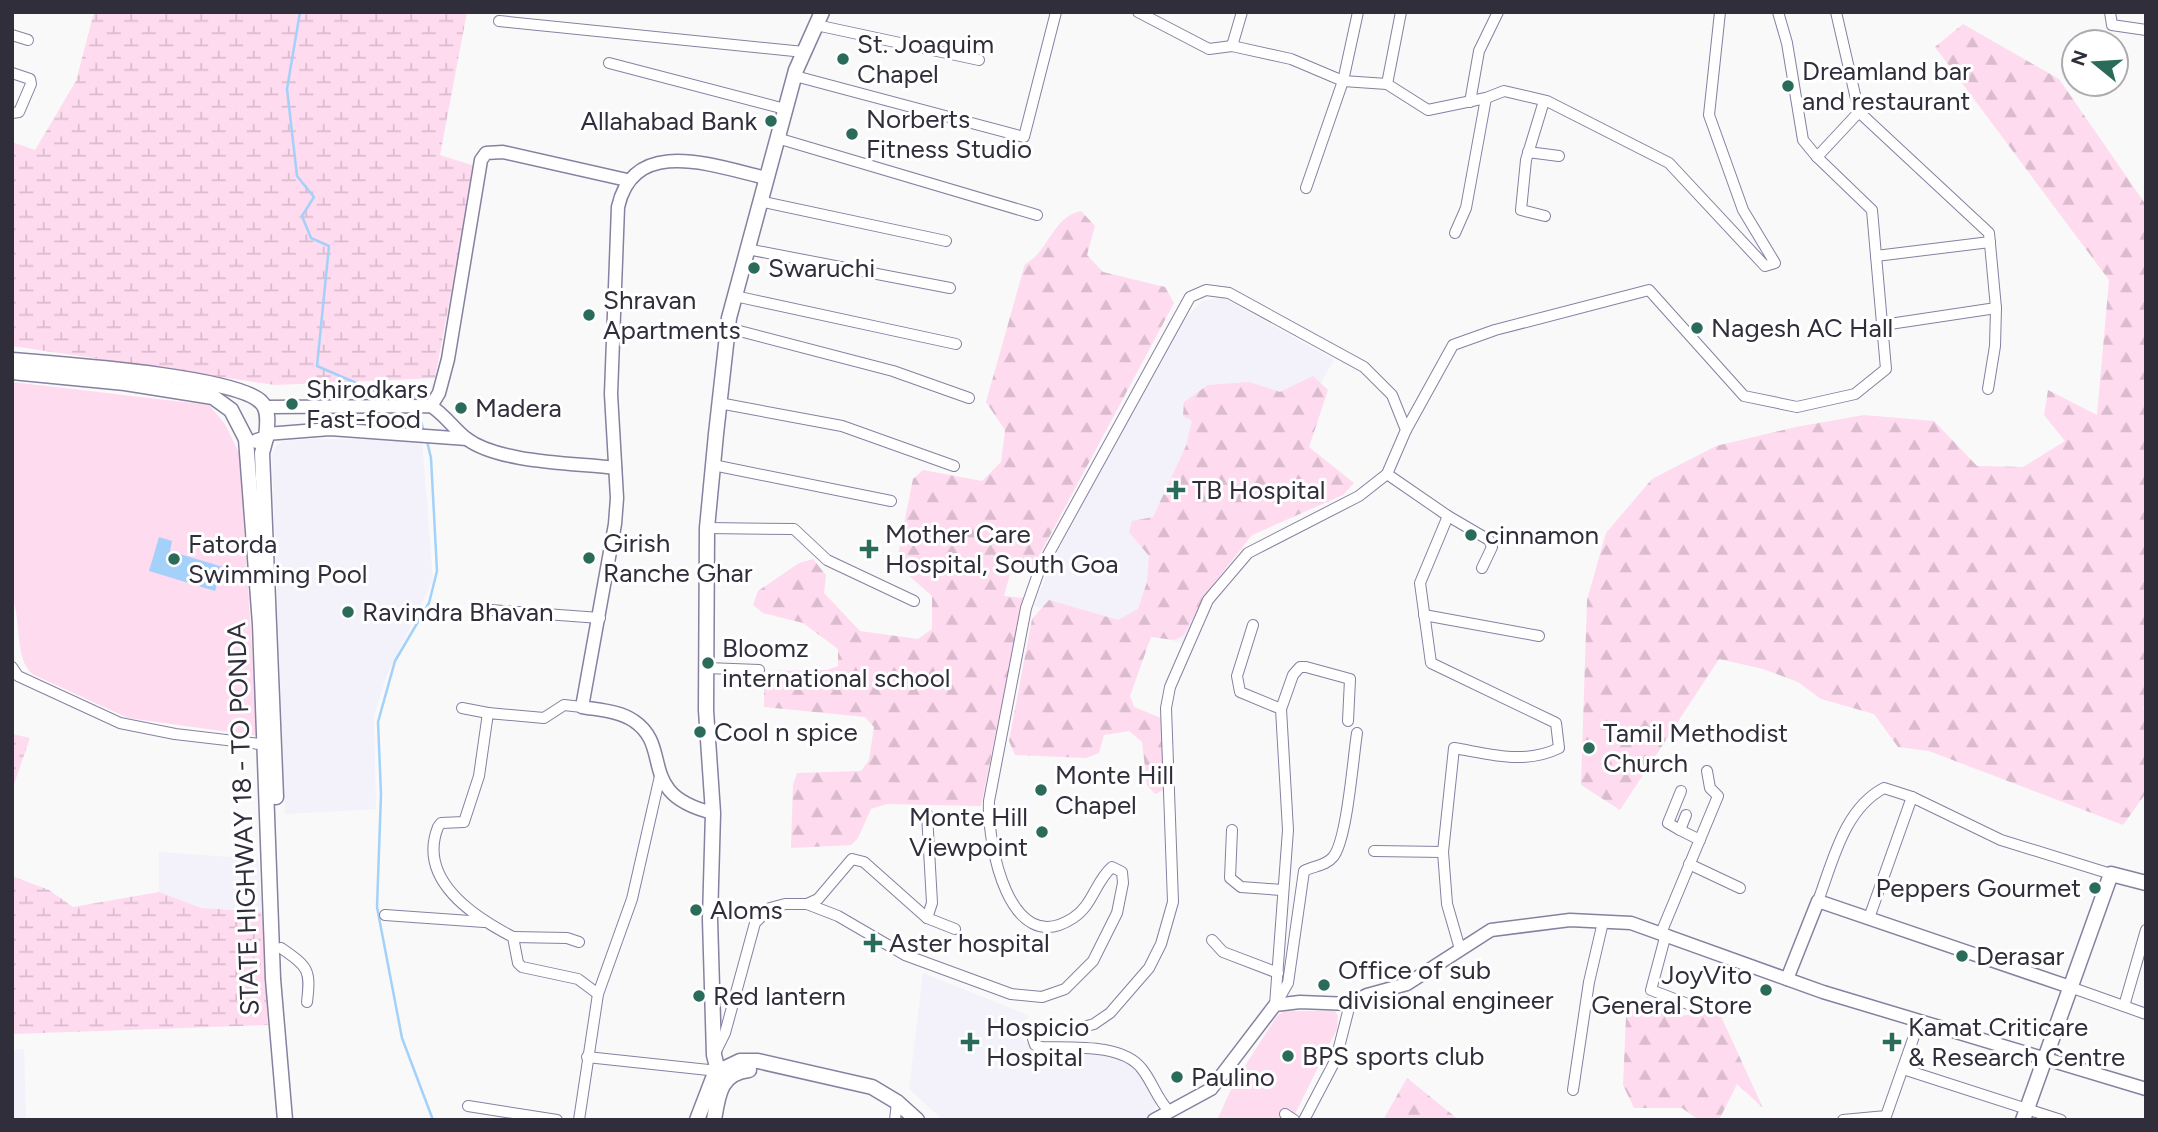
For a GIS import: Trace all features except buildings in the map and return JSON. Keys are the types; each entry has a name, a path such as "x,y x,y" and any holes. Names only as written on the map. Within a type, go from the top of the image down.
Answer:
{"main road":[{"path":"718,1071 714,1055 710,919 713,813 706,710 707,528 713,465 728,328 735,296 794,76 819,19"},
{"path":"12,360 181,378 250,394 261,403"},
{"name":"STATE HIGHWAY 18 - TO PONDA","path":"12,372 193,392 213,397 231,410 246,439 270,746 292,1120"},
{"path":"239,423 242,402 261,403"},
{"name":"STATE HIGHWAY 18 - TO PONDA","path":"261,403 266,436 262,465 273,979 285,1120"},
{"path":"246,439 254,442 266,436"},
{"path":"2025,1114 2111,874 2146,883"},
{"path":"697,1120 707,1087 718,1071 740,1061 758,1061 767,1066 872,1087 897,1102 917,1120"},
{"path":"715,1120 720,1091 730,1075 767,1066"}],"street":[{"path":"794,76 1024,136 1056,12"},
{"path":"1137,12 1209,49 1231,46 1291,59 1343,81 1387,83 1428,110 1470,102 1504,91 1544,101 1669,163 1765,266 1775,263 1743,210 1709,115 1720,12"},
{"path":"1231,46 1242,12"},
{"path":"1306,188 1343,81 1358,12"},
{"path":"1387,83 1401,12"},
{"path":"1470,102 1479,51 1497,12"},
{"path":"1169,1111 1160,1102 1142,1068 1130,1059 1117,1053 1042,1047 1035,1045 1034,1039 1036,1033 1044,1030 1076,1029 1094,1024 1110,1013 1149,968 1161,944 1173,902 1166,708 1170,687 1208,600 1248,553 1359,496 1387,474 1406,430 1453,345 1495,330 1649,290 1744,396 1797,407 1855,394 1886,369 1872,210 1803,140 1787,43 1778,12"},
{"path":"1836,12 1859,113 1989,233 1996,307 1995,346 1988,389"},
{"path":"2110,12 2112,25 2146,30"},
{"path":"819,19 979,60"},
{"path":"499,22 804,52"},
{"path":"12,35 28,40"},
{"path":"609,63 785,109"},
{"path":"12,73 30,79 31,84 19,113 12,113"},
{"path":"1455,233 1466,208 1486,98"},
{"path":"1544,101 1528,152 1521,210 1524,213 1545,216"},
{"path":"1817,157 1859,113"},
{"path":"777,138 1037,215"},
{"path":"421,405 439,393 449,359 481,160 486,153 503,152 626,180"},
{"path":"1528,152 1559,156"},
{"path":"582,707 615,524 611,394 613,284 618,207 626,180 652,163 662,161 701,164 766,178"},
{"path":"760,201 946,241"},
{"path":"1876,256 1990,242"},
{"path":"747,249 950,288"},
{"path":"714,1055 725,1033 755,923 770,908 785,904 807,904 838,916 905,955 1011,994 1042,997 1065,989 1093,961 1117,913 1123,883 1122,872 1112,867 1104,874 1093,898 1072,919 1059,926 1042,926 1028,921 1014,906 1002,881 988,822 989,801 1026,608 1039,571 1190,297 1206,290 1229,293 1364,367 1392,395 1406,430"},
{"path":"735,296 956,344"},
{"path":"1882,325 1996,307"},
{"path":"728,328 893,371 969,398"},
{"path":"261,403 421,405 444,415 467,439"},
{"path":"719,403 842,426 954,467"},
{"path":"266,436 330,429 423,434 467,439 492,451 515,457 615,468"},
{"path":"713,465 891,501"},
{"path":"1387,474 1489,541 1492,547 1482,568"},
{"path":"1448,516 1420,583 1431,663 1556,723 1559,748 1542,757 1511,758 1454,748 1443,852 1447,904 1460,949"},
{"path":"707,528 794,529 827,560 914,601"},
{"path":"491,610 600,618"},
{"path":"1424,615 1539,636"},
{"path":"1253,625 1237,677 1240,692 1281,709"},
{"path":"12,667 18,676 120,723 175,734 270,746"},
{"path":"1275,1005 1288,830 1281,709 1293,675 1300,667 1350,679 1348,720"},
{"path":"707,668 759,670"},
{"path":"463,708 544,718 564,705 625,716 636,722 650,743 664,785 680,800 713,813"},
{"path":"488,713 478,776 467,816 460,824 441,823 435,845 440,879 485,922 513,937 566,938 579,942"},
{"path":"1154,1120 1211,1088 1275,1005 1287,983 1304,872 1331,860 1338,850 1349,799 1357,733"},
{"path":"1693,1006 1651,990 1663,934 1718,796 1710,788 1707,771"},
{"path":"579,1120 598,994 632,899 660,776"},
{"path":"1787,979 1852,816 1868,797 1884,788 1912,797 2001,840 2111,874"},
{"path":"1681,791 1668,823 1700,840"},
{"path":"1868,918 1912,797"},
{"path":"927,918 932,903 928,814"},
{"path":"1680,830 1686,815"},
{"path":"1232,830 1230,878 1241,887 1282,890"},
{"path":"1374,851 1443,852"},
{"path":"807,904 818,899 852,859 864,862 927,918 955,929"},
{"path":"1689,864 1740,888"},
{"path":"1818,901 2146,1014"},
{"path":"385,915 485,922"},
{"path":"1275,1005 1300,1002 1350,1004 1367,995 1407,984 1491,930 1570,920 1631,923 1787,979 1919,1022 2146,1089"},
{"path":"1573,1090 1589,982 1603,922"},
{"path":"2124,1006 2146,930"},
{"path":"513,937 518,963 522,967 578,979 598,994"},
{"path":"1212,940 1228,954 1278,973"},
{"path":"281,948 303,964 310,976 307,1002"},
{"path":"1304,1120 1336,1059 1350,1004"},
{"path":"1843,1120 1886,1116 1919,1022"},
{"path":"587,1057 718,1071"},
{"path":"1903,1069 2025,1114 2061,1120"},
{"path":"895,1120 897,1102"},
{"path":"468,1106 557,1120"}],"shaded area":[{"name":"TB Hospital","path":"1222,297 1334,360 1236,532 1183,643 1034,606 1051,564 1177,327 1202,301"},
{"name":"Ravindra Bhavan","path":"422,440 433,580 386,677 374,716 376,809 285,814 272,456 276,446 283,441"},
{"path":"159,852 258,859 262,912 201,908 159,892"},
{"name":"Hospicio Hospital","path":"923,973 1028,1015 1022,1038 1030,1046 1114,1052 1140,1068 1158,1098 1155,1111 1142,1120 943,1120 909,1089"},
{"path":"24,1049 26,1120 12,1120 12,1050"}],"green space":[{"path":"94,12 467,12 440,155 475,166 435,378 275,385 12,346 12,142 35,150 76,81"},
{"path":"1963,24 2059,79 2060,98 2072,98 2146,205 2146,705 2143,708 2146,716 2146,793 2123,825 1929,751 1898,747 1874,714 1821,699 1798,682 1763,669 1719,659 1620,810 1581,785 1587,600 1606,533 1652,479 1716,446 1796,427 1864,415 1934,421 1977,466 2023,467 2065,441 2044,415 2048,390 2097,415 2109,280 1935,47"},
{"path":"1081,211 1095,226 1087,255 1103,272 1165,287 1174,303 1031,571 1012,567 1004,596 1023,598 981,806 887,804 871,809 858,838 851,845 791,848 793,785 797,773 861,771 869,760 874,727 865,717 764,707 764,688 769,671 827,670 838,666 838,649 803,623 763,613 753,605 758,591 799,563 813,559 826,575 824,593 860,631 918,639 932,629 932,596 905,572 897,559 913,479 923,470 982,481 1001,462 1005,430 986,402 1025,264 1040,252 1063,220"},
{"path":"1313,376 1328,390 1309,447 1354,483 1343,495 1252,535 1205,595 1184,635 1174,640 1151,637 1130,696 1134,707 1161,718 1164,790 1155,794 1147,785 1142,742 1129,731 1104,735 1099,753 1086,758 1015,755 1009,741 1032,619 1049,600 1118,620 1138,609 1147,582 1149,556 1129,532 1132,521 1153,517 1186,446 1192,421 1183,416 1184,402 1208,385 1249,382 1280,392"},
{"path":"12,382 209,405 225,424 239,453 258,736 128,718 32,674 26,667 20,649 12,598"},
{"path":"12,734 30,738 12,790"},
{"path":"12,876 49,890 73,907 159,892 201,908 262,912 268,1025 12,1034"},
{"path":"1647,996 1666,1017 1719,1012 1763,1108 1737,1084 1719,1120 1699,1120 1682,1108 1634,1108 1623,1085 1626,1017"},
{"name":"BPS sports club","path":"1284,1011 1335,1011 1338,1016 1337,1029 1292,1120 1217,1120 1234,1083 1277,1016"},
{"path":"1407,1078 1459,1120 1383,1120"}],"water":[{"name":"Fatorda Swimming Pool","path":"159,537 172,541 170,551 223,567 215,591 149,571"}],"waterway":[{"path":"300,12 287,89 297,176 314,197 302,216 311,238 329,246 317,366 377,392 414,397 415,401"},
{"path":"418,411 424,432"},
{"path":"427,441 431,458 437,571 429,603 395,661 378,722 381,794 377,907 402,1038 433,1120"}],"place":[{"name":"St. Joaquim Chapel","path":"843,59"},
{"name":"Dreamland bar and restaurant","path":"1788,86"},
{"name":"Allahabad Bank","path":"771,121"},
{"name":"Norberts Fitness Studio","path":"852,134"},
{"name":"Swaruchi","path":"754,268"},
{"name":"Shravan Apartments","path":"589,315"},
{"name":"Nagesh AC Hall","path":"1697,328"},
{"name":"Shirodkars Fast-food","path":"292,404"},
{"name":"Madera","path":"461,408"},
{"name":"TB Hospital","path":"1176,490"},
{"name":"cinnamon","path":"1471,535"},
{"name":"Mother Care Hospital, South Goa","path":"869,549"},
{"name":"Girish Ranche Ghar","path":"589,558"},
{"name":"Fatorda Swimming Pool","path":"174,559"},
{"name":"Ravindra Bhavan","path":"348,612"},
{"name":"Bloomz international school","path":"708,663"},
{"name":"Cool n spice","path":"700,732"},
{"name":"Tamil Methodist Church","path":"1589,748"},
{"name":"Monte Hill Chapel","path":"1041,790"},
{"name":"Monte Hill Viewpoint","path":"1042,832"},
{"name":"Peppers Gourmet","path":"2095,888"},
{"name":"Aloms","path":"696,910"},
{"name":"Aster hospital","path":"873,943"},
{"name":"Derasar","path":"1962,956"},
{"name":"Office of sub divisional engineer","path":"1324,985"},
{"name":"JoyVito General Store","path":"1766,990"},
{"name":"Red lantern","path":"699,996"},
{"name":"Hospicio Hospital","path":"970,1042"},
{"name":"Kamat Criticare & Research Centre","path":"1892,1042"},
{"name":"BPS sports club","path":"1288,1056"},
{"name":"Paulino","path":"1177,1077"}]}
